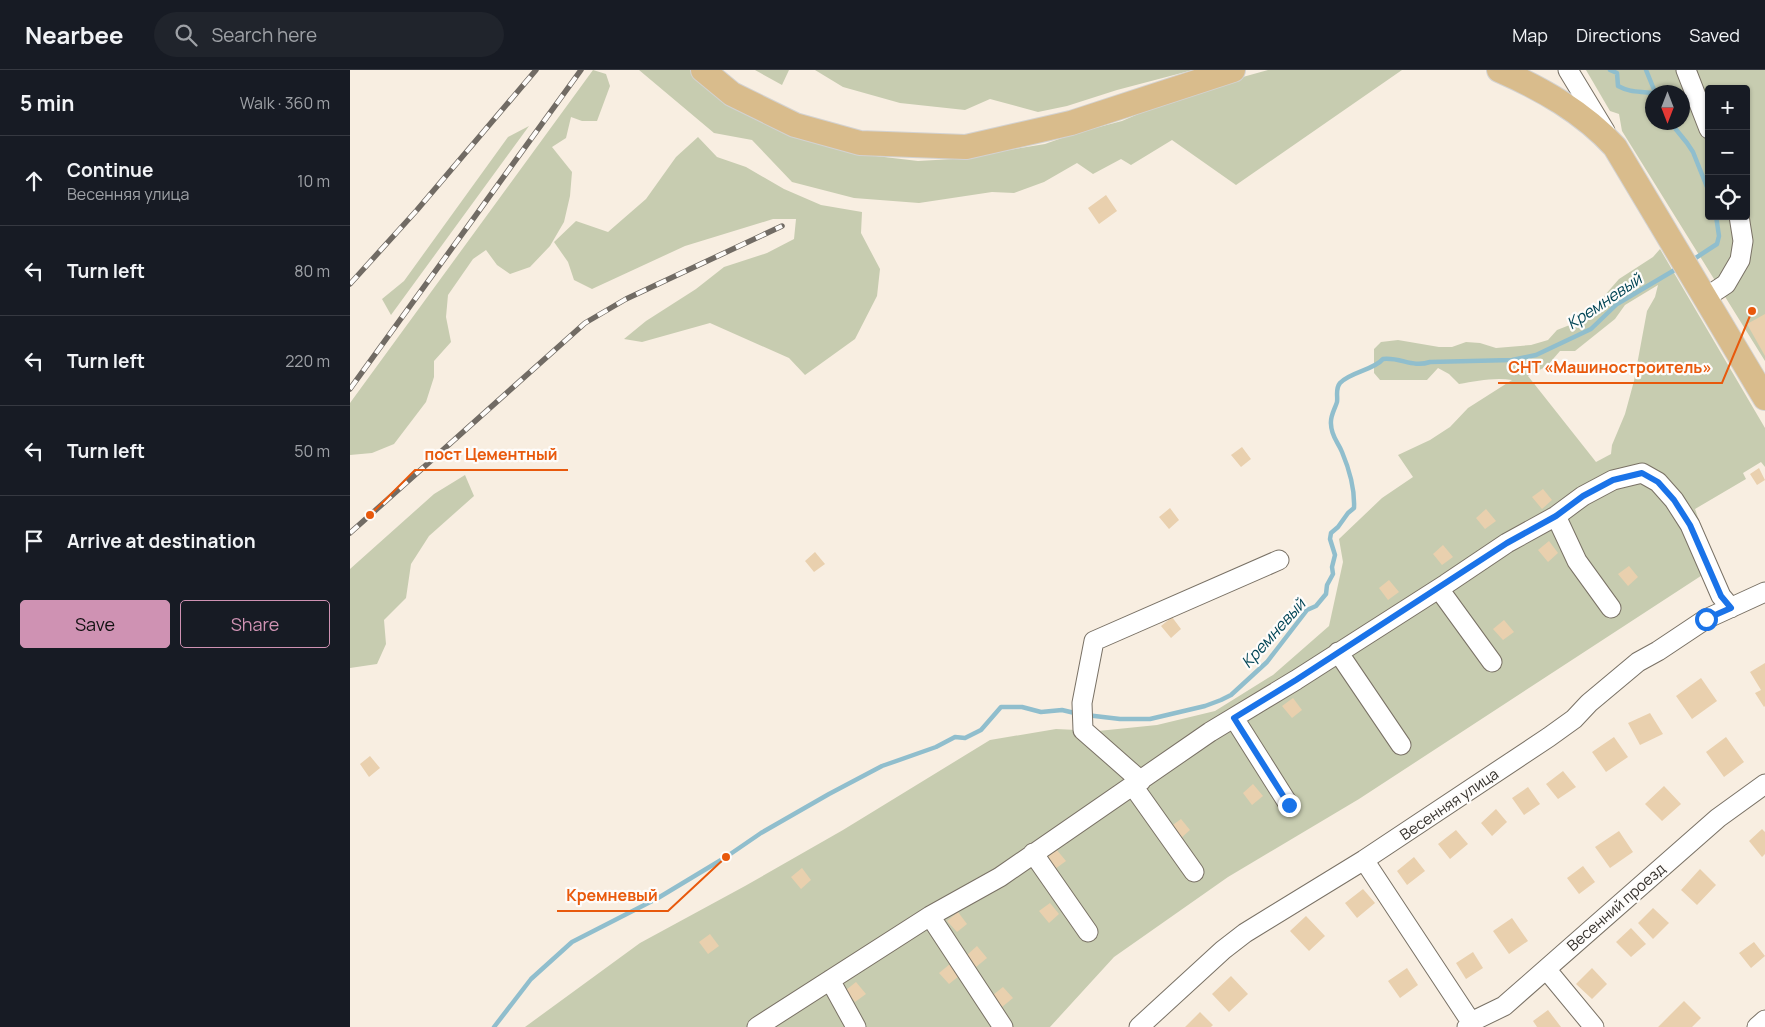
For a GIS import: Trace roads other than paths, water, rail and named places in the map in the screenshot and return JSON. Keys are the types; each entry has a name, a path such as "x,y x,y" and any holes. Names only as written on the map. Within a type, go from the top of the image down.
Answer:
{"main road":[{"path":"704,70 732,94 795,126 860,143 966,147 1071,123 1233,70"},
{"path":"1499,70 1534,86 1584,118 1603,134 1614,147 1765,398"}],"street":[{"path":"1568,70 1614,147"},
{"path":"1686,70 1705,119"},
{"path":"1702,293 1726,284 1740,260 1743,241 1740,220"},
{"path":"757,1027 930,916 1000,877 1210,732 1439,589 1507,543 1556,516 1583,496 1613,480 1642,473 1658,482 1674,500 1690,525 1721,596 1731,608"},
{"path":"1556,516 1577,561 1611,608"},
{"path":"1194,872 1137,784 1083,730 1082,703 1094,641 1279,560"},
{"path":"1439,589 1492,662"},
{"name":"Весенняя улица","path":"1140,1027 1245,933 1364,860 1556,732 1574,719 1589,703 1638,662 1706,619 1765,592"},
{"path":"1338,652 1401,745"},
{"path":"1234,718 1289,805"},
{"name":"Весенний проезд","path":"1469,1025 1504,1006 1718,818 1765,784"},
{"path":"1033,853 1088,932"},
{"path":"1364,860 1469,1025"},
{"path":"930,916 1003,1027"},
{"path":"1546,969 1594,1027"},
{"path":"830,980 856,1027"},
{"path":"1757,1027 1765,1020"}],"waterway":[{"path":"1610,70 1617,73 1618,86 1631,91 1645,92"},
{"name":"Кремневый","path":"1646,70 1652,85"},
{"name":"Кремневый","path":"1676,130 1693,152 1705,182"},
{"name":"Кремневый","path":"1691,261 1717,244 1719,236 1717,220"},
{"name":"Кремневый","path":"1086,715 1120,719 1150,719 1205,706 1231,695 1267,662 1307,610 1316,606 1326,594 1327,585 1333,574 1332,567 1335,555 1330,539 1331,533 1354,508 1354,493 1350,473 1331,428 1331,418 1337,402 1338,388 1344,379 1374,366 1383,359 1424,364 1430,362 1512,360 1536,355 1591,329 1617,304 1678,268"},
{"name":"Кремневый","path":"494,1027 531,979 572,942 658,898 726,857 761,833 829,794 882,766 936,747 955,737 965,738 981,730 1001,707 1022,707 1041,712 1062,710 1079,714"}],"railway":[{"path":"350,284 417,210 536,70"},
{"path":"350,389 581,70"},
{"path":"350,533 585,323 626,299 782,226"}],"place":[{"name":"СНТ «Машиностроитель»","path":"1752,311"},
{"name":"пост Цементный","path":"370,515"},
{"name":"Кремневый","path":"726,857"}]}
